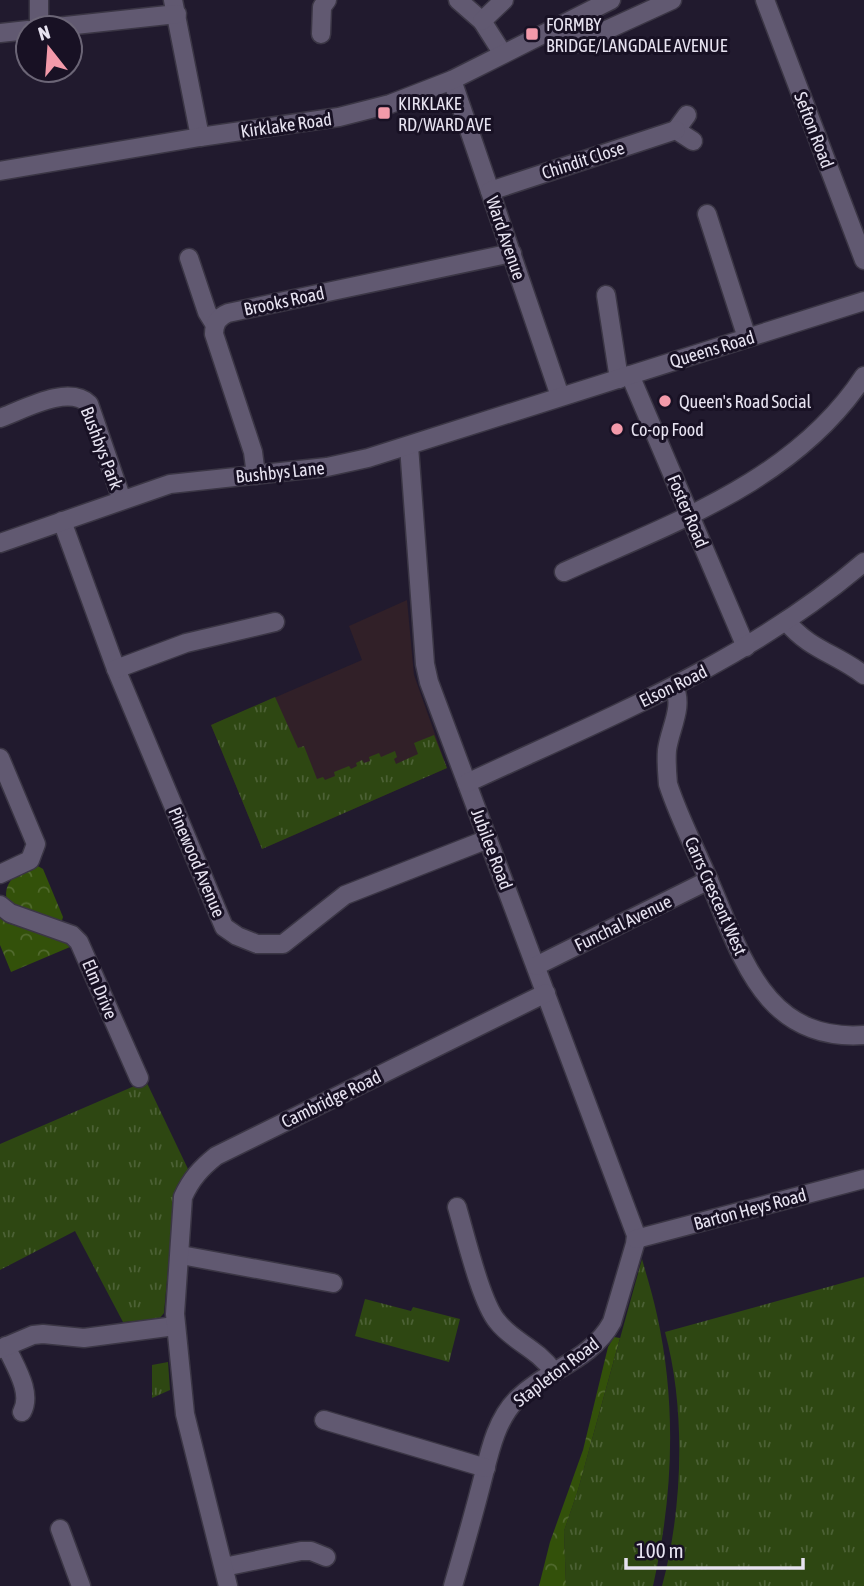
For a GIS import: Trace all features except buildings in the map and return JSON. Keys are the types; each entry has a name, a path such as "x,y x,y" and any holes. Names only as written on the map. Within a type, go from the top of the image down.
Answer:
{"street":[{"path":"321,34 322,8 327,0"},
{"path":"458,0 482,21 503,54"},
{"path":"482,21 504,0"},
{"name":"Kirklake Road","path":"0,171 200,137 339,117 390,104 452,80 611,0"},
{"path":"557,27 568,40 578,43 672,0"},
{"name":"Sefton Road","path":"765,0 864,260"},
{"path":"84,22 175,7 200,137"},
{"name":"Ward Avenue","path":"452,80 560,396"},
{"name":"Chindit Close","path":"490,191 681,122 693,141"},
{"path":"707,214 747,338"},
{"name":"Brooks Road","path":"215,325 220,317 228,313 512,253"},
{"path":"189,258 207,312 215,325 214,334 253,452 256,475"},
{"name":"Foster Road","path":"606,295 624,377 746,647"},
{"name":"Queens Road","path":"560,396 864,302"},
{"path":"564,572 689,516 754,482 779,465 827,422 864,376"},
{"name":"Bushbys Park","path":"0,418 58,397 71,395 83,399 89,404 122,500"},
{"name":"Bushbys Lane","path":"0,542 170,484 327,467 409,446 560,396"},
{"name":"Jubilee Road","path":"409,446 425,664 429,682 631,1217 636,1239"},
{"name":"Pinewood Avenue","path":"62,521 116,669 224,927 257,944 283,944 345,895 488,839"},
{"name":"Elson Road","path":"467,783 674,686 746,647 834,587 864,562"},
{"path":"786,621 808,644 848,663 864,675"},
{"path":"116,669 186,643 275,622"},
{"name":"Carrs Crescent West","path":"674,686 679,701 667,749 668,784 750,973 768,998 783,1012 809,1027 839,1035 864,1035"},
{"path":"0,758 36,844 30,860 0,874"},
{"name":"Funchal Avenue","path":"536,966 709,880"},
{"name":"Elm Drive","path":"0,905 10,913 72,935 79,942 120,1050 139,1078"},
{"name":"Cambridge Road","path":"181,1255 183,1197 201,1169 216,1156 546,993"},
{"name":"Barton Heys Road","path":"636,1239 864,1179"},
{"path":"457,1207 494,1317 507,1332 543,1357 554,1372"},
{"name":"Stapleton Road","path":"453,1586 500,1422 507,1410 530,1387 591,1351 606,1333 612,1322 636,1239"},
{"path":"229,1586 185,1414 176,1326 181,1255 333,1283"},
{"path":"22,1412 26,1405 24,1387 3,1348 43,1334 84,1338 176,1326"},
{"path":"324,1420 486,1468"},
{"path":"60,1529 81,1586"},
{"path":"224,1567 301,1550 326,1557"}],"shaded area":[{"path":"407,600 414,675 447,768 262,849 211,725 362,660 349,626"}],"green space":[{"path":"275,697 298,748 304,746 317,779 323,777 325,780 335,776 334,772 349,766 351,769 362,760 364,763 370,761 369,757 379,753 381,757 395,751 396,764 418,754 414,743 434,735 447,768 262,849 211,725"},
{"path":"36,865 43,869 63,917 61,924 8,905 6,890 12,879"},
{"path":"0,918 7,923 68,943 70,947 11,972 0,945"},
{"path":"146,1081 188,1169 177,1186 174,1202 164,1313 159,1319 123,1322 75,1231 0,1270 0,1144"},
{"path":"642,1259 663,1349 670,1417 665,1519 653,1586 566,1586 564,1531 578,1490"},
{"path":"864,1277 864,1586 662,1586 674,1525 679,1459 676,1393 665,1332"},
{"path":"365,1299 411,1311 413,1307 460,1319 449,1362 355,1336"},
{"path":"614,1337 620,1338 564,1531 566,1586 539,1586 550,1542 583,1450 608,1347"},
{"path":"168,1362 170,1390 152,1398 152,1365"}],"place":[{"name":"FORMBY BRIDGE/LANGDALE AVENUE","path":"532,34"},
{"name":"KIRKLAKE RD/WARD AVE","path":"384,113"},
{"name":"Queen's Road Social","path":"665,401"},
{"name":"Co-op Food","path":"617,429"}]}
